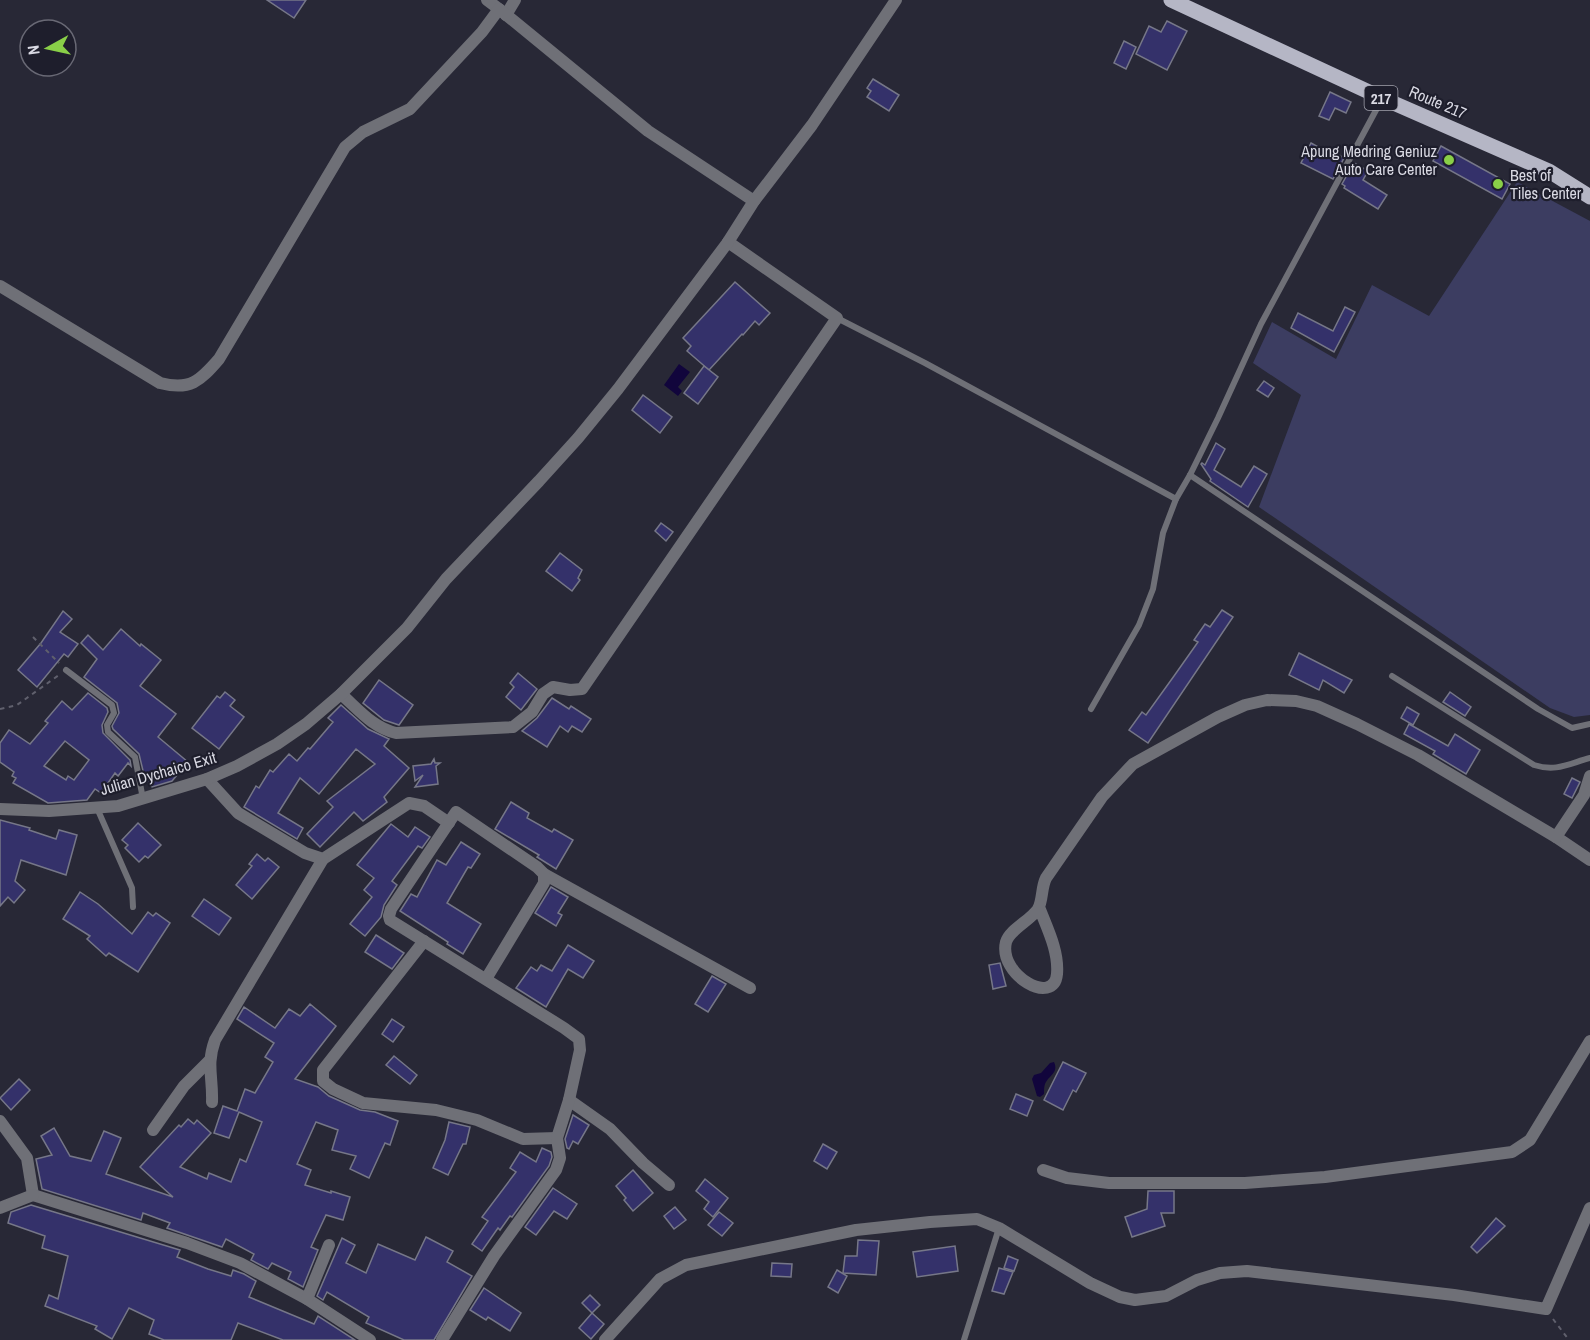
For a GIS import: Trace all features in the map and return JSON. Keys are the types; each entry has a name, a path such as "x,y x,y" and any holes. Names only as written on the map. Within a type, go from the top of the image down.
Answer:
{"main road":[{"name":"Route 217","path":"1171,0 1382,98 1549,171 1590,197"}],"street":[{"path":"487,0 648,131 754,201"},
{"path":"0,286 160,383 173,387 188,386 204,376 219,359 345,147 363,132 410,109 515,0"},
{"name":"Julian Dychaico Exit","path":"0,809 49,811 118,806 207,779 251,758 306,724 341,694 407,628 446,579 578,438 618,389 812,125 896,0"},
{"path":"341,694 372,722 387,731 404,732 513,727 532,712 543,694 553,687 570,690 582,689 837,318 728,242"},
{"path":"1039,908 1009,936 1006,942 1008,964 1022,981 1035,988 1049,987 1055,982 1057,974 1052,940 1039,908 1041,888 1102,797 1133,764 1218,717 1245,705 1267,700 1317,706 1357,724 1418,755 1556,837 1590,860"},
{"path":"1556,837 1584,795 1590,776"},
{"path":"207,779 238,813 305,853 323,859"},
{"path":"212,1102 213,1089 209,1061 215,1040 323,859 409,803 424,806 449,823"},
{"path":"442,1340 494,1256 556,1170 560,1158 557,1138 570,1100 580,1050 579,1039 390,921 391,909 456,812 544,874 750,988"},
{"path":"486,979 544,883 544,874"},
{"path":"424,941 323,1070 322,1081 333,1089 363,1103 436,1110 477,1120 523,1139 557,1138"},
{"path":"1043,1170 1067,1178 1109,1183 1245,1183 1325,1177 1512,1152 1530,1140 1590,1041"},
{"path":"153,1130 184,1086 209,1061"},
{"path":"570,1100 610,1129 669,1185"},
{"path":"0,1121 27,1158 33,1195"},
{"path":"0,1208 33,1195 187,1243 240,1263 307,1299 370,1340"},
{"path":"605,1340 660,1279 686,1265 856,1230 977,1219 999,1228 1090,1283 1120,1297 1135,1300 1166,1296 1197,1280 1220,1273 1247,1271 1454,1295 1546,1309 1590,1208"},
{"path":"307,1299 329,1245"}],"lane":[{"path":"1091,709 1139,625 1153,589 1163,533 1176,499 1191,475 1261,324 1382,98"},
{"path":"837,318 936,368 1176,499"},
{"path":"1191,475 1538,709 1572,728 1590,724"},
{"path":"66,670 112,705 114,713 107,725 108,732 135,757 143,799"},
{"path":"1392,676 1534,765 1547,769 1557,768 1590,758"},
{"path":"97,808 132,888 133,907"},
{"path":"964,1340 999,1228"}],"path":[{"path":"0,710 17,705 66,670 33,637"},
{"path":"1546,1309 1569,1340"}],"shaded area":[{"path":"1517,182 1590,221 1590,715 1574,717 1550,708 1259,507 1301,395 1253,363 1272,322 1336,359 1372,285 1429,316"},
{"path":"679,364 690,372 678,387 682,391 678,396 664,385"},
{"path":"1054,1062 1055,1069 1045,1084 1044,1094 1037,1096 1032,1079 1034,1075 1041,1073 1050,1063"}],"building":[{"path":"267,0 306,0 294,18"},
{"path":"1167,21 1187,31 1167,70 1136,54 1149,26 1161,32"},
{"path":"1124,41 1136,47 1126,69 1114,63"},
{"path":"873,79 899,95 889,111 867,97 871,91 867,88"},
{"path":"1330,92 1351,102 1346,113 1335,108 1329,120 1319,116"},
{"path":"1311,143 1334,156 1336,153 1344,158 1333,179 1301,163"},
{"path":"1441,146 1510,184 1502,199 1433,161"},
{"path":"1354,163 1368,171 1363,180 1387,195 1378,209 1344,188 1342,184"},
{"path":"735,282 770,313 759,325 755,321 709,370 687,351 691,346 683,338"},
{"path":"1345,307 1355,312 1334,352 1291,328 1298,313 1333,331"},
{"path":"704,366 718,377 698,404 684,393"},
{"path":"1264,381 1274,388 1268,397 1257,390"},
{"path":"643,395 672,417 660,433 632,410"},
{"path":"1216,443 1225,449 1214,470 1241,487 1254,466 1267,474 1248,507 1210,481 1211,479 1201,464 1205,465"},
{"path":"661,523 673,532 666,541 655,531"},
{"path":"560,553 582,570 578,578 580,580 572,591 546,571"},
{"path":"1222,610 1233,617 1148,743 1129,730 1142,712 1146,715 1174,676 1198,642 1194,640 1205,624 1210,627"},
{"path":"63,611 72,619 60,632 78,644 68,657 64,654 37,687 18,670 41,643"},
{"path":"121,629 161,660 140,686 176,714 158,737 188,762 172,781 152,787 145,779 139,754 113,729 112,726 119,713 117,703 84,677 97,659 81,643 88,635 103,650"},
{"path":"1299,653 1352,680 1344,693 1323,680 1319,690 1289,675"},
{"path":"518,673 537,689 521,710 506,697 514,687 510,683"},
{"path":"379,680 413,705 399,725 384,720 363,703"},
{"path":"225,692 235,700 230,706 244,717 219,749 192,728 217,696 220,698"},
{"path":"1450,692 1471,707 1465,716 1443,702"},
{"path":"88,693 107,708 108,712 102,725 103,733 130,760 131,766 128,763 118,776 115,773 101,793 95,789 87,800 48,803 13,783 16,778 12,776 14,772 0,762 0,743 9,730 30,744 48,723 45,721 62,701 72,710","holes":["65,741 89,760 74,780 68,776 66,780 44,766"]},
{"path":"552,698 569,709 571,706 591,719 582,732 572,726 568,732 560,726 547,747 522,731 537,718"},
{"path":"341,705 368,729 389,739 384,746 409,768 384,797 387,802 363,821 354,812 320,847 307,834 333,807 327,801 375,764 356,749 319,794 300,778 278,813 303,828 297,839 244,807 256,786 259,788 270,770 273,772 289,754 297,761 308,748 310,749 333,722 328,718"},
{"path":"1407,707 1419,714 1413,725 1401,718"},
{"path":"1409,724 1448,746 1455,734 1480,750 1466,774 1433,754 1435,751 1404,734"},
{"path":"434,759 435,763 440,763 436,766 438,784 415,787 423,775 415,781 413,766 431,764"},
{"path":"1572,778 1580,782 1572,798 1564,794"},
{"path":"511,802 529,813 527,818 552,832 554,829 573,840 556,869 537,857 539,855 495,829"},
{"path":"0,820 30,828 29,830 56,839 59,830 77,835 66,875 21,860 15,881 25,890 14,903 8,897 0,906"},
{"path":"138,823 161,845 148,858 145,856 139,862 125,848 128,845 122,840"},
{"path":"391,824 408,837 415,827 430,837 422,848 418,846 392,881 397,885 384,905 381,917 365,936 350,924 372,897 364,890 374,878 357,865"},
{"path":"461,842 480,854 471,868 468,867 447,903 481,924 463,954 400,911 411,894 417,897 437,860 446,865"},
{"path":"257,854 265,861 268,858 279,867 252,899 236,885 252,866 249,864"},
{"path":"551,887 568,897 558,913 562,915 556,926 535,913"},
{"path":"80,892 98,904 132,934 148,912 153,916 156,913 170,923 138,972 109,953 106,956 87,939 90,936 63,919"},
{"path":"204,899 231,918 219,935 192,916"},
{"path":"376,935 404,953 392,969 365,952"},
{"path":"568,945 594,961 583,978 568,969 546,1007 516,988 531,967 537,971 541,965 552,971"},
{"path":"1000,963 1006,986 993,989 989,965"},
{"path":"712,976 726,984 708,1012 695,1004"},
{"path":"310,1004 336,1026 295,1079 318,1087 329,1096 360,1110 375,1112 398,1121 390,1145 385,1143 369,1178 350,1169 356,1156 332,1150 338,1130 316,1122 297,1164 311,1170 305,1185 350,1197 343,1220 326,1215 311,1247 318,1250 303,1287 288,1279 291,1272 272,1263 268,1269 251,1260 254,1254 226,1239 222,1247 167,1228 170,1223 143,1213 141,1220 42,1189 36,1159 52,1155 41,1136 54,1128 70,1156 91,1161 104,1131 121,1138 106,1174 173,1197 140,1167 179,1125 181,1127 188,1119 194,1124 197,1120 211,1133 180,1167 207,1179 209,1173 231,1182 240,1159 246,1162 262,1122 239,1112 229,1138 214,1133 223,1106 237,1111 245,1089 255,1093 273,1062 265,1057 274,1043 237,1019 244,1007 275,1028 289,1009 300,1016"},
{"path":"392,1019 404,1027 393,1042 382,1034"},
{"path":"394,1056 417,1075 410,1084 386,1065"},
{"path":"1063,1062 1086,1073 1076,1092 1073,1090 1063,1110 1044,1100"},
{"path":"19,1079 30,1090 11,1110 0,1098"},
{"path":"1016,1094 1033,1101 1027,1116 1010,1109"},
{"path":"573,1115 589,1125 578,1144 573,1141 569,1149 565,1139"},
{"path":"449,1122 470,1127 466,1144 463,1144 448,1175 433,1168 445,1140"},
{"path":"823,1144 837,1152 827,1169 814,1161"},
{"path":"542,1148 551,1152 549,1166 512,1217 510,1216 500,1230 498,1228 482,1251 472,1244 488,1221 482,1217 516,1172 510,1168 520,1152 536,1162"},
{"path":"633,1170 653,1193 633,1211 616,1186"},
{"path":"705,1179 728,1198 713,1217 704,1209 709,1202 696,1191"},
{"path":"553,1188 577,1204 567,1219 554,1211 536,1235 525,1227"},
{"path":"1148,1191 1174,1191 1174,1213 1161,1213 1165,1226 1132,1237 1125,1217 1147,1209"},
{"path":"31,1205 180,1250 177,1257 208,1269 231,1276 233,1270 244,1274 256,1281 249,1297 314,1324 318,1316 355,1340 283,1340 238,1323 231,1340 164,1340 149,1334 154,1320 129,1308 112,1339 95,1329 97,1326 45,1306 49,1295 58,1299 68,1256 42,1248 45,1236 8,1223 11,1212"},
{"path":"675,1207 686,1220 674,1229 664,1216"},
{"path":"719,1212 733,1223 722,1236 708,1225"},
{"path":"1496,1218 1505,1226 1477,1253 1471,1247"},
{"path":"426,1237 453,1251 447,1262 472,1276 434,1340 404,1340 366,1323 369,1317 327,1292 323,1300 317,1296 342,1238 355,1245 346,1263 366,1273 378,1244 415,1260"},
{"path":"858,1240 879,1241 876,1275 843,1273 845,1256 857,1256"},
{"path":"955,1246 958,1271 917,1277 913,1252"},
{"path":"1008,1256 1018,1260 1014,1271 1004,1268"},
{"path":"772,1263 792,1264 791,1277 771,1276"},
{"path":"999,1268 1013,1272 1004,1294 992,1291"},
{"path":"837,1270 847,1276 838,1293 828,1287"},
{"path":"484,1288 521,1313 510,1331 488,1317 486,1320 470,1310"},
{"path":"590,1295 600,1305 592,1313 582,1303"},
{"path":"592,1313 604,1324 591,1339 579,1328"}],"place":[{"name":"Apung Medring Geniuz Auto Care Center","path":"1449,160"},
{"name":"Best of Tiles Center","path":"1498,184"}]}
